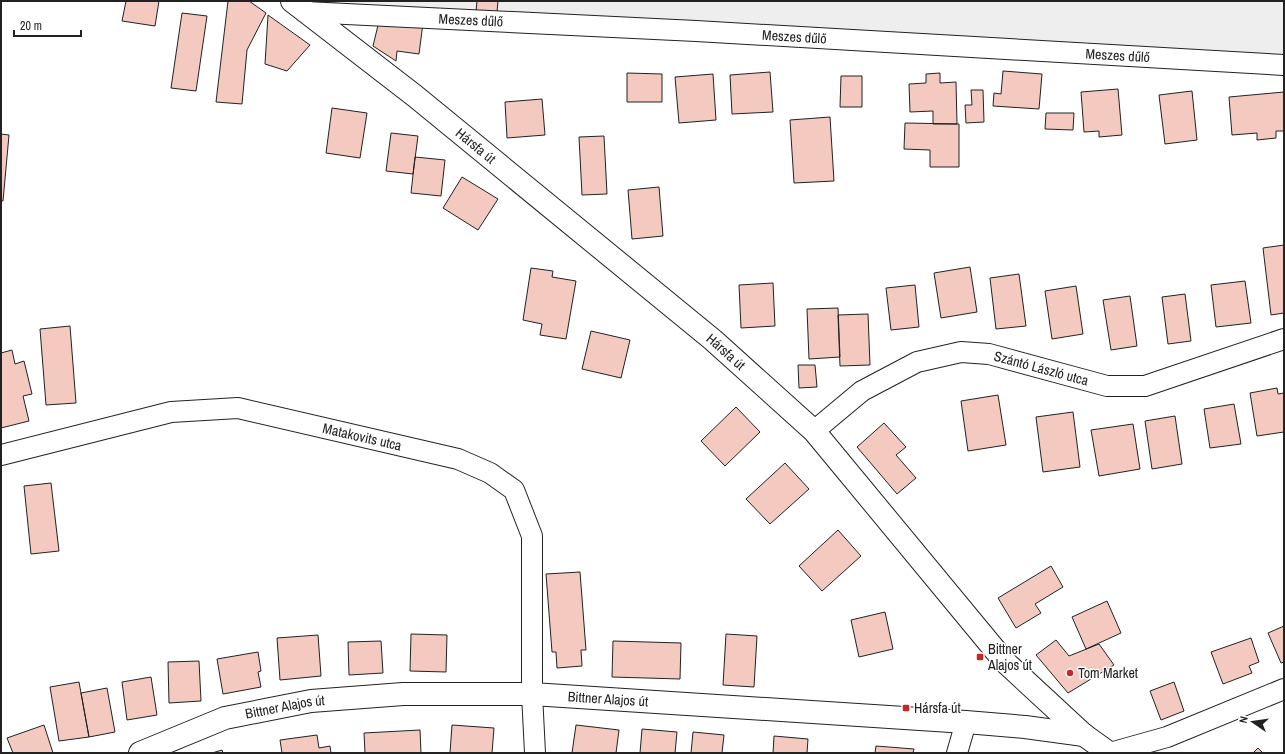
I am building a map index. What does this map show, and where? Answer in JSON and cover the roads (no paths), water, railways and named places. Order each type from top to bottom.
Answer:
[{"type":"street","name":"Meszes dűlő","points":[[299,6],[696,31],[1284,65]]},
{"type":"street","name":"Hársfa út","points":[[299,6],[415,96],[713,340],[814,431],[1005,662],[1084,735],[1110,753]]},
{"type":"street","name":"Szántó László utca","points":[[814,431],[862,391],[917,362],[961,352],[988,354],[1107,386],[1145,386],[1284,339]]},
{"type":"street","name":"Matakovits utca","points":[[1,454],[171,412],[238,408],[458,459],[490,473],[514,490],[532,536],[532,694],[535,753]]},
{"type":"street","points":[[1110,753],[1167,738],[1284,689]]},
{"type":"street","name":"Bittner Alajos út","points":[[140,753],[225,718],[311,701],[403,694],[532,694],[966,722],[1025,727],[1084,735]]},
{"type":"street","points":[[957,753],[966,722]]},
{"type":"place","name":"Bittner Alajos út","points":[[980,657]]},
{"type":"place","name":"Tom Market","points":[[1070,673]]},
{"type":"place","name":"Hársfa út","points":[[906,708]]}]
